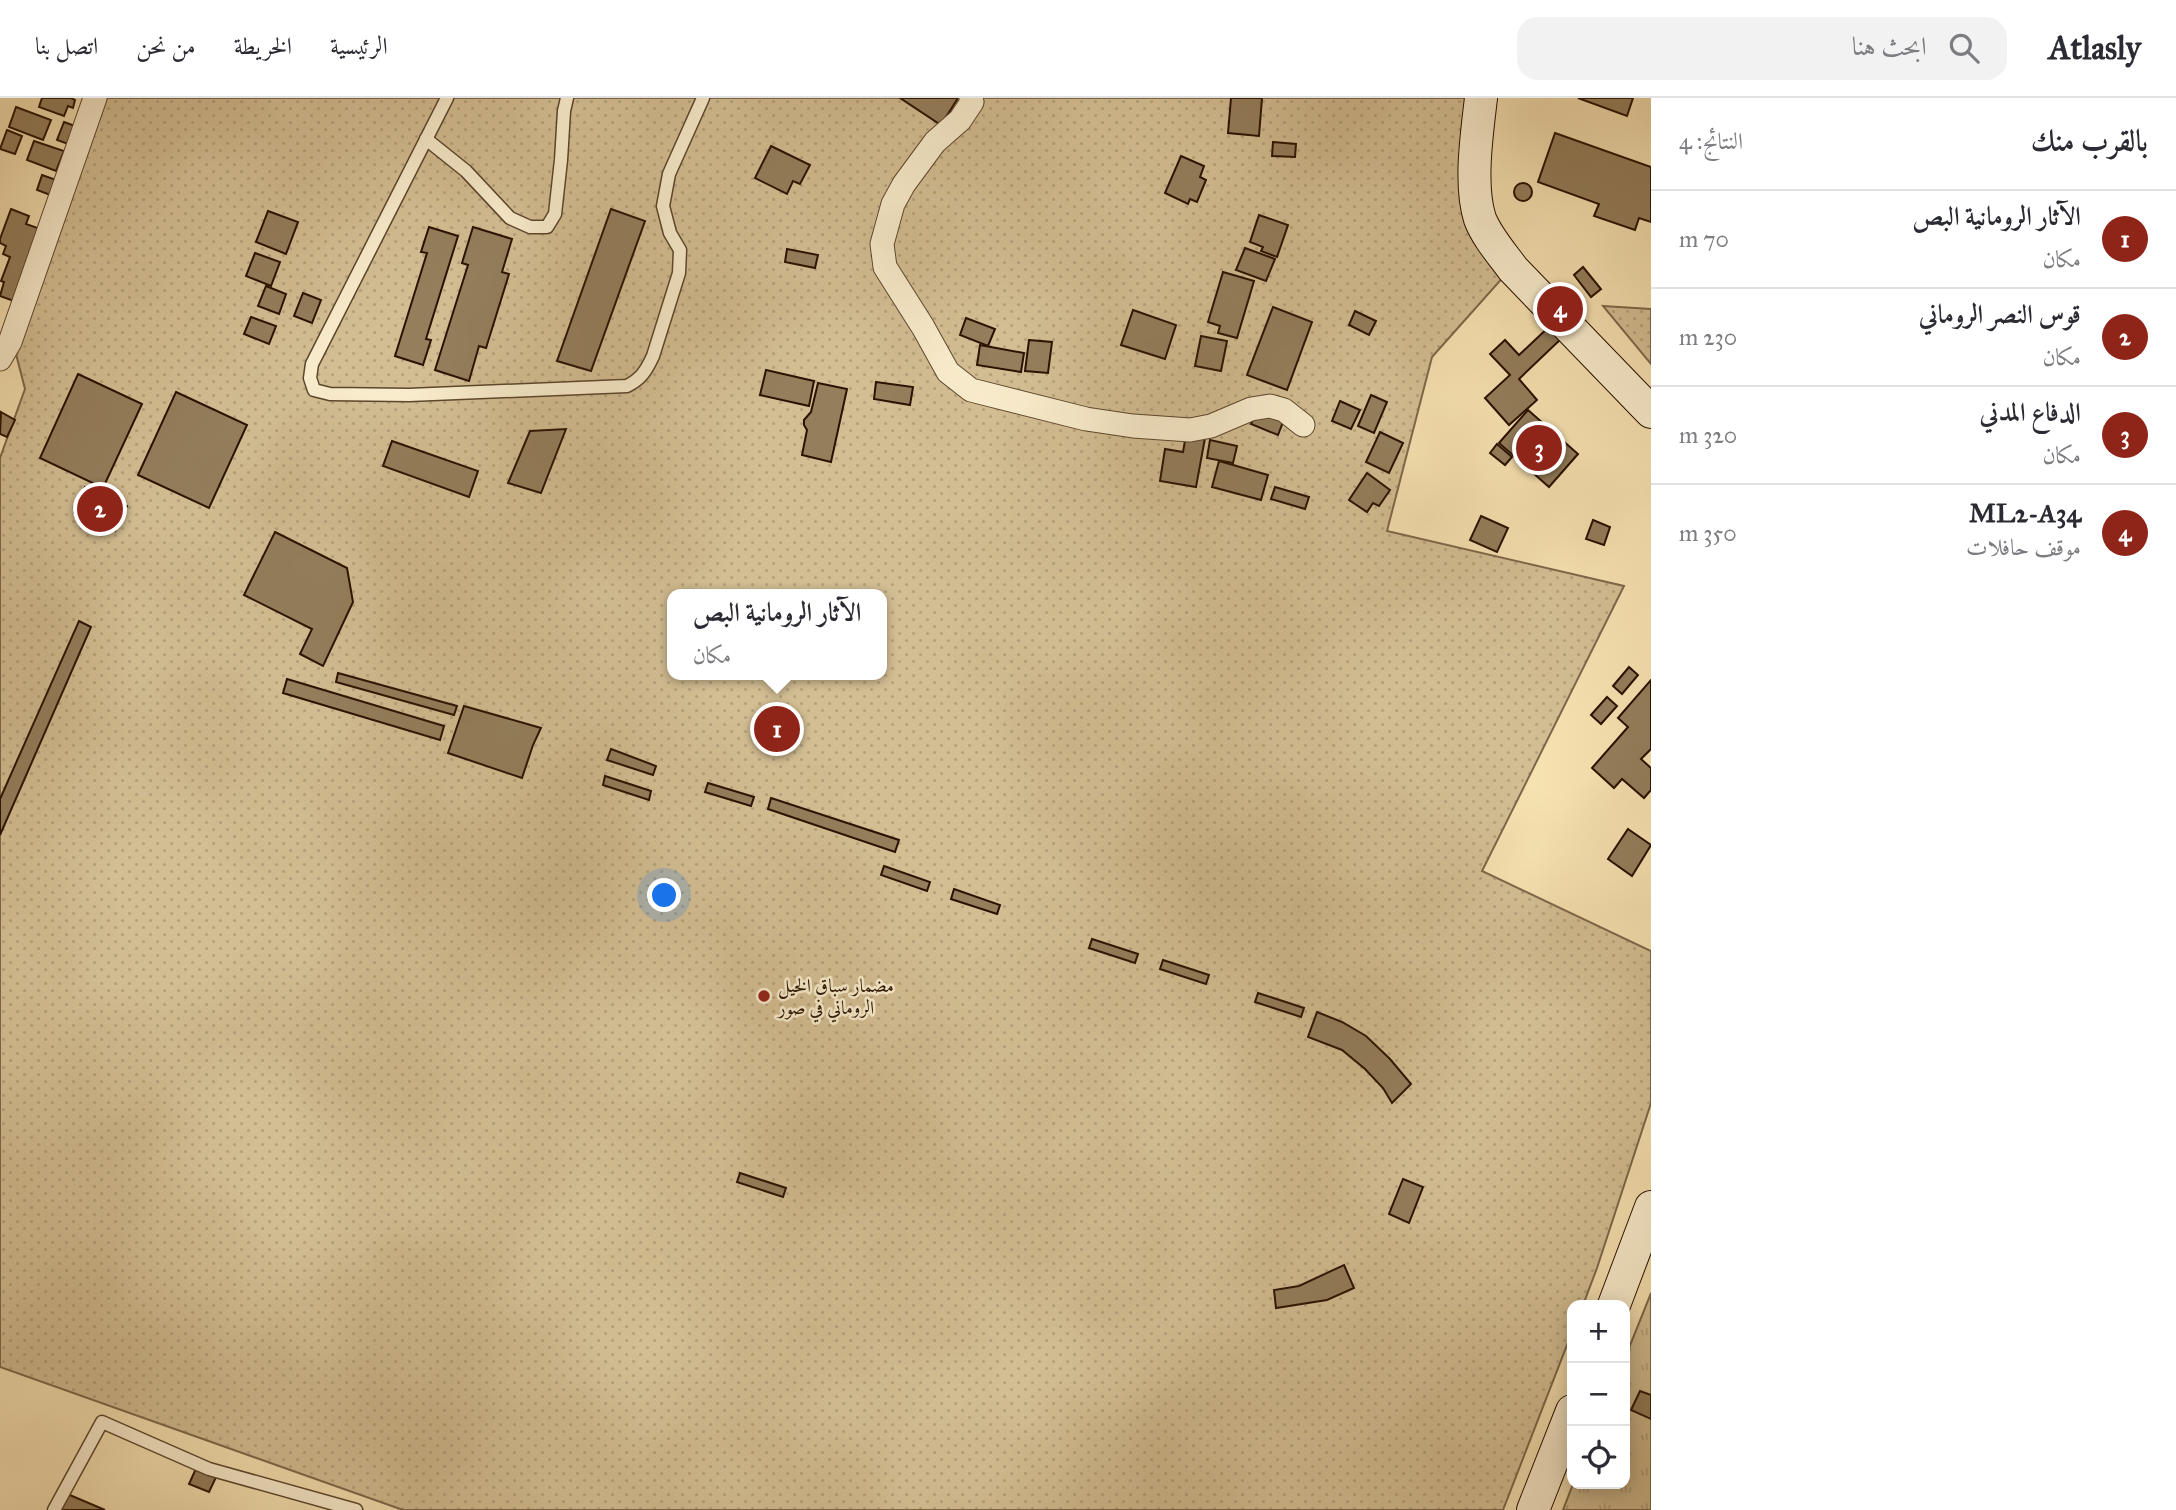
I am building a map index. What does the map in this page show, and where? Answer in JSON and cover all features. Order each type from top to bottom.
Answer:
[{"type":"main road","points":[[1481,98],[1475,188],[1480,218],[1494,244],[1513,270],[1651,412]]},
{"type":"main road","points":[[1616,1300],[1651,1207]]},
{"type":"main road","points":[[1533,1510],[1567,1424]]},
{"type":"street","points":[[0,359],[10,342],[95,98]]},
{"type":"street","points":[[971,98],[972,102],[960,120],[934,142],[904,184],[893,204],[882,244],[885,267],[948,372],[971,390],[1086,419],[1189,430],[1211,426],[1270,405],[1284,410],[1303,425]]},
{"type":"lane","points":[[447,98],[312,364],[310,378],[314,390],[330,394],[409,395],[627,386],[639,380],[653,356],[679,272],[680,250],[670,233],[663,206],[669,174],[703,98]]},
{"type":"lane","points":[[426,139],[466,171],[510,218],[530,228],[547,228],[555,214],[567,98]]},
{"type":"lane","points":[[54,1510],[102,1422],[209,1469],[355,1510]]},
{"type":"green space","points":[[107,98],[1468,98],[1506,274],[1432,357],[1387,531],[1624,586],[1482,871],[1651,951],[1651,1103],[1585,1300],[1567,1300],[1567,1345],[1503,1510],[403,1510],[0,1367],[0,458],[25,389],[16,354]]},
{"type":"green space","points":[[1603,306],[1651,309],[1651,364]]},
{"type":"green space","points":[[1651,1293],[1651,1510],[1563,1510],[1571,1489],[1630,1489],[1630,1346]]},
{"type":"building","points":[[42,98],[75,100],[73,108],[68,106],[64,116],[39,107]]},
{"type":"building","points":[[900,98],[958,98],[941,125]]},
{"type":"building","points":[[1231,98],[1262,98],[1259,136],[1228,133]]},
{"type":"building","points":[[1578,98],[1633,98],[1627,116]]},
{"type":"building","points":[[16,107],[51,120],[43,140],[9,127]]},
{"type":"building","points":[[64,122],[78,127],[71,145],[57,140]]},
{"type":"building","points":[[7,130],[22,136],[15,154],[0,149]]},
{"type":"building","points":[[1555,133],[1651,167],[1651,222],[1639,218],[1635,230],[1594,216],[1599,204],[1538,182]]},
{"type":"building","points":[[34,141],[64,151],[56,171],[27,160]]},
{"type":"building","points":[[1273,142],[1296,144],[1295,157],[1272,156]]},
{"type":"building","points":[[771,146],[810,165],[800,184],[793,181],[787,194],[755,178]]},
{"type":"building","points":[[1181,156],[1204,166],[1200,177],[1206,180],[1197,202],[1190,199],[1188,204],[1165,193]]},
{"type":"building","points":[[42,175],[59,181],[53,196],[37,190]]},
{"type":"building","points":[[1523,183],[1529,186],[1532,192],[1529,198],[1523,201],[1517,198],[1514,192],[1517,186]]},
{"type":"building","points":[[11,209],[29,216],[26,224],[46,231],[19,303],[0,296],[4,282],[1,281],[10,257],[3,254],[6,246],[0,243],[0,239]]},
{"type":"building","points":[[611,209],[645,221],[591,371],[557,361]]},
{"type":"building","points":[[268,211],[298,222],[286,254],[256,242]]},
{"type":"building","points":[[1259,215],[1288,225],[1277,257],[1261,251],[1263,247],[1250,242]]},
{"type":"building","points":[[429,227],[458,236],[426,339],[431,340],[423,365],[395,356],[427,253],[421,252]]},
{"type":"building","points":[[473,227],[512,239],[502,272],[509,274],[486,348],[479,346],[469,381],[435,370],[468,265],[462,263]]},
{"type":"building","points":[[1245,248],[1275,259],[1266,281],[1236,270]]},
{"type":"building","points":[[787,249],[818,255],[815,268],[785,262]]},
{"type":"building","points":[[255,253],[280,262],[271,286],[246,276]]},
{"type":"building","points":[[1583,267],[1601,289],[1591,297],[1574,275]]},
{"type":"building","points":[[1223,272],[1254,281],[1237,338],[1218,333],[1220,326],[1208,322]]},
{"type":"building","points":[[266,286],[286,294],[279,314],[258,306]]},
{"type":"building","points":[[303,293],[321,300],[312,323],[294,316]]},
{"type":"building","points":[[1273,307],[1312,322],[1287,390],[1247,375]]},
{"type":"building","points":[[1133,310],[1176,325],[1165,359],[1121,345]]},
{"type":"building","points":[[1355,311],[1376,321],[1369,335],[1349,325]]},
{"type":"building","points":[[251,317],[276,326],[269,344],[244,334]]},
{"type":"building","points":[[966,318],[995,329],[988,346],[960,335]]},
{"type":"building","points":[[1551,325],[1563,337],[1519,379],[1537,400],[1509,425],[1485,398],[1510,375],[1490,354],[1505,340],[1519,355]]},
{"type":"building","points":[[1201,336],[1227,341],[1221,371],[1195,366]]},
{"type":"building","points":[[1029,340],[1052,342],[1048,373],[1025,371]]},
{"type":"building","points":[[980,345],[1024,353],[1021,372],[977,365]]},
{"type":"building","points":[[766,370],[814,381],[809,406],[760,395]]},
{"type":"building","points":[[78,374],[142,404],[103,488],[40,458]]},
{"type":"building","points":[[876,382],[913,387],[910,405],[874,399]]},
{"type":"building","points":[[818,383],[847,389],[831,462],[802,455],[807,430],[804,420],[811,412]]},
{"type":"building","points":[[176,392],[247,425],[209,508],[138,475]]},
{"type":"building","points":[[1371,395],[1387,402],[1374,433],[1358,426]]},
{"type":"building","points":[[1340,401],[1360,410],[1351,429],[1332,421]]},
{"type":"building","points":[[1528,410],[1578,454],[1549,487],[1499,443]]},
{"type":"building","points":[[1257,411],[1283,422],[1278,435],[1251,424]]},
{"type":"building","points":[[1,412],[15,420],[7,437],[0,434]]},
{"type":"building","points":[[566,429],[541,493],[508,483],[530,431]]},
{"type":"building","points":[[1380,432],[1403,443],[1389,473],[1366,462]]},
{"type":"building","points":[[1186,435],[1205,438],[1196,487],[1160,481],[1165,449],[1183,452]]},
{"type":"building","points":[[1210,440],[1237,446],[1233,463],[1207,458]]},
{"type":"building","points":[[392,441],[478,471],[469,497],[383,466]]},
{"type":"building","points":[[1497,444],[1512,457],[1505,465],[1490,453]]},
{"type":"building","points":[[1219,461],[1268,475],[1261,500],[1212,487]]},
{"type":"building","points":[[1367,473],[1390,490],[1379,506],[1373,503],[1367,512],[1349,500]]},
{"type":"building","points":[[85,487],[127,506],[115,531],[74,513]]},
{"type":"building","points":[[1275,487],[1309,497],[1305,509],[1271,499]]},
{"type":"building","points":[[1481,516],[1508,528],[1497,552],[1470,540]]},
{"type":"building","points":[[1593,520],[1610,527],[1604,545],[1586,539]]},
{"type":"building","points":[[275,532],[347,568],[353,602],[323,666],[300,654],[312,629],[244,595]]},
{"type":"building","points":[[79,621],[91,627],[0,835],[0,799]]},
{"type":"building","points":[[1629,667],[1638,675],[1622,694],[1613,686]]},
{"type":"building","points":[[338,673],[457,706],[454,715],[336,682]]},
{"type":"building","points":[[287,679],[444,726],[440,740],[283,693]]},
{"type":"building","points":[[1651,680],[1651,749],[1641,759],[1651,768],[1651,790],[1644,798],[1622,779],[1614,788],[1592,768],[1628,727],[1618,718]]},
{"type":"building","points":[[1607,697],[1617,706],[1601,724],[1591,715]]},
{"type":"building","points":[[464,706],[541,728],[522,778],[448,753]]},
{"type":"building","points":[[611,749],[656,766],[653,775],[607,760]]},
{"type":"building","points":[[605,776],[651,791],[649,800],[603,785]]},
{"type":"building","points":[[708,783],[754,797],[751,806],[705,792]]},
{"type":"building","points":[[771,798],[899,840],[895,852],[768,809]]},
{"type":"building","points":[[1628,829],[1651,845],[1632,876],[1608,859]]},
{"type":"building","points":[[884,866],[930,882],[927,891],[881,875]]},
{"type":"building","points":[[954,889],[1000,905],[997,914],[951,899]]},
{"type":"building","points":[[1092,939],[1138,954],[1135,963],[1089,948]]},
{"type":"building","points":[[1163,960],[1209,975],[1206,984],[1160,969]]},
{"type":"building","points":[[1258,993],[1304,1008],[1301,1017],[1255,1002]]},
{"type":"building","points":[[1317,1012],[1366,1036],[1411,1084],[1392,1103],[1383,1088],[1342,1050],[1308,1037]]},
{"type":"building","points":[[740,1173],[786,1188],[783,1197],[737,1182]]},
{"type":"building","points":[[1403,1179],[1423,1187],[1409,1223],[1389,1214]]},
{"type":"building","points":[[1344,1265],[1354,1288],[1327,1300],[1276,1308],[1274,1290],[1299,1286]]},
{"type":"building","points":[[1640,1391],[1651,1395],[1651,1419],[1631,1410]]},
{"type":"building","points":[[198,1464],[218,1473],[209,1492],[189,1484]]},
{"type":"building","points":[[65,1493],[105,1510],[58,1510]]},
{"type":"place","name":"ML2-A34","points":[[1560,309]]},
{"type":"place","name":"الدفاع المدني","points":[[1539,448]]},
{"type":"place","name":"قوس النصر الروماني","points":[[100,509]]},
{"type":"place","name":"الآثار الرومانية البص","points":[[777,729]]},
{"type":"place","name":"مضمار سباق الخيل الروماني في صور","points":[[764,996]]}]
